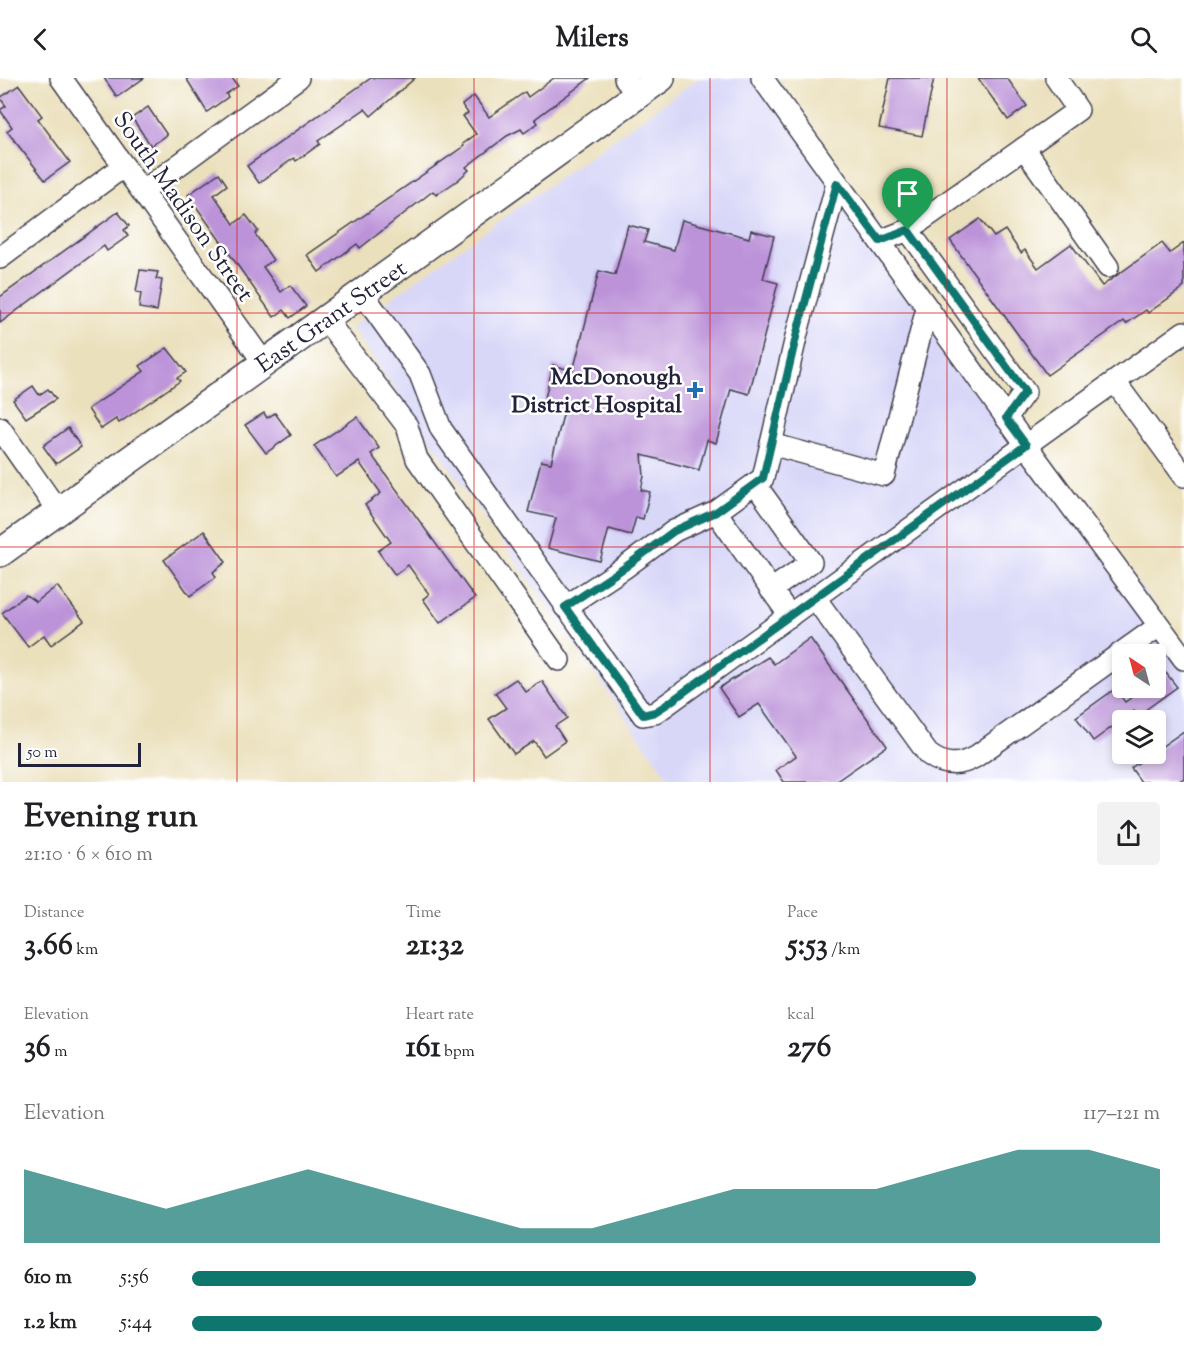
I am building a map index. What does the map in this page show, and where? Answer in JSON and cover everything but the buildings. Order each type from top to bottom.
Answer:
[{"type":"main road","name":"East Grant Street","points":[[0,553],[363,294],[631,87],[661,78]]},
{"type":"street","name":"South Madison Street","points":[[61,78],[264,363]]},
{"type":"street","points":[[142,191],[298,78]]},
{"type":"street","points":[[762,78],[1006,418],[1184,659]]},
{"type":"street","points":[[880,241],[908,230],[1078,110],[1056,78]]},
{"type":"street","points":[[1024,148],[1108,267]]},
{"type":"street","points":[[0,258],[124,166]]},
{"type":"street","points":[[565,607],[674,531],[716,512],[763,478],[837,183]]},
{"type":"street","points":[[908,230],[1025,392],[1006,418]]},
{"type":"street","points":[[363,294],[420,374],[441,429],[643,715],[655,712],[666,705],[1184,332]]},
{"type":"street","points":[[771,444],[884,475],[927,308]]},
{"type":"street","points":[[326,320],[407,426],[417,459],[559,660]]},
{"type":"street","points":[[1115,382],[1184,476]]},
{"type":"street","points":[[0,428],[58,511]]},
{"type":"street","points":[[755,484],[811,562],[771,590]]},
{"type":"street","points":[[716,512],[790,616]]},
{"type":"street","points":[[815,598],[928,754],[939,762],[952,765],[964,763],[975,757],[1159,626]]},
{"type":"shaded area","name":"McDonough District Hospital","points":[[699,78],[776,78],[1039,452],[1184,645],[1184,782],[671,782],[351,327]]},
{"type":"place","name":"McDonough District Hospital","points":[[695,390]]},
{"type":"route","points":[[837,183],[880,241],[908,230],[1025,392],[1006,418],[1026,445],[666,705],[655,712],[643,715],[565,607],[674,531],[716,512],[763,478],[797,333],[837,183]]}]
